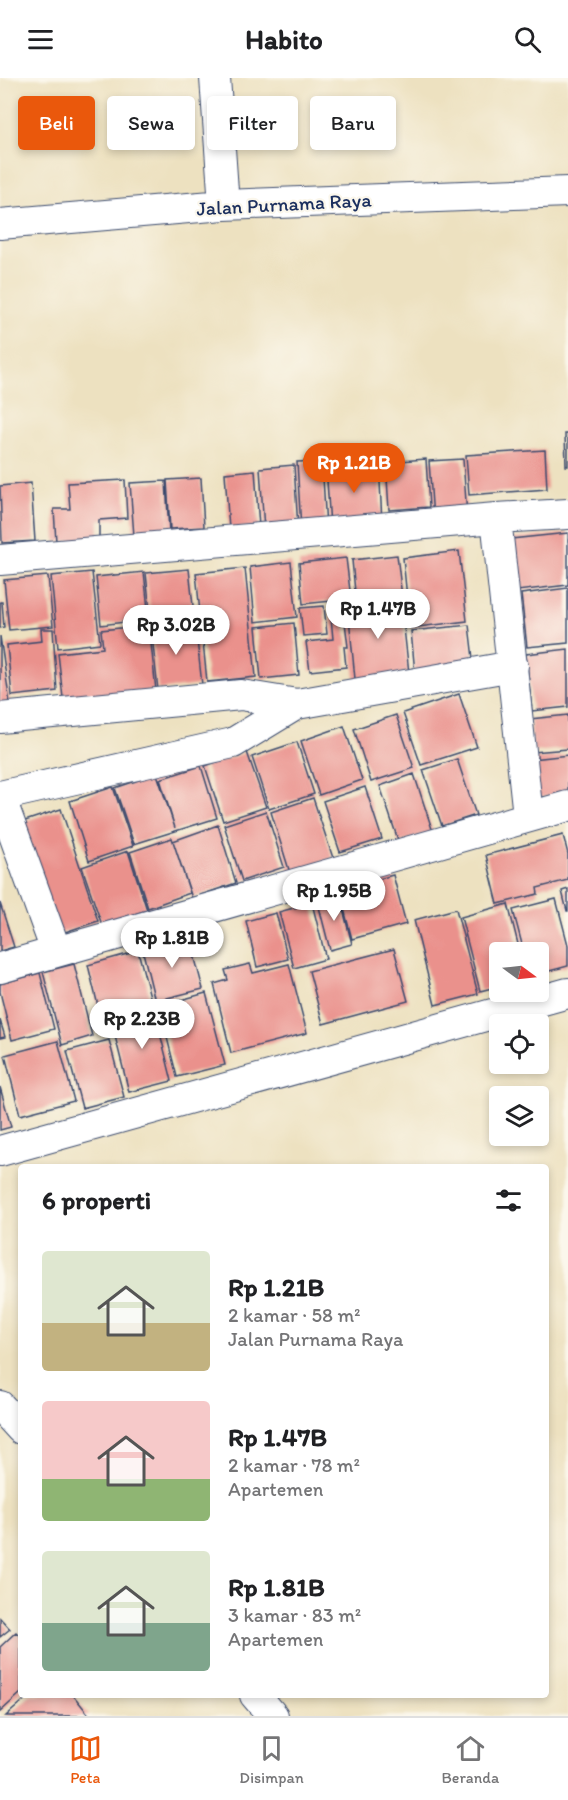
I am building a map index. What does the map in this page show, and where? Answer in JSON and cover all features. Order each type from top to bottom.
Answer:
[{"type":"street","points":[[215,78],[224,205]]},
{"type":"street","name":"Jalan Purnama Raya","points":[[0,224],[224,205],[568,192]]},
{"type":"street","points":[[0,560],[496,518],[568,514]]},
{"type":"street","points":[[496,518],[528,816]]},
{"type":"street","points":[[0,718],[241,695],[297,704],[513,666]]},
{"type":"street","points":[[56,951],[0,796],[233,743],[297,704]]},
{"type":"street","points":[[0,968],[568,806]]},
{"type":"street","points":[[0,1151],[568,993]]},
{"type":"street","points":[[0,1406],[18,1427]]},
{"type":"street","points":[[258,1698],[273,1716]]},
{"type":"building","points":[[565,434],[568,434],[568,466],[566,466]]},
{"type":"building","points":[[545,450],[547,489],[469,495],[466,455]]},
{"type":"building","points":[[426,459],[429,507],[389,510],[386,462]]},
{"type":"building","points":[[463,459],[467,516],[433,519],[429,461]]},
{"type":"building","points":[[322,461],[326,527],[301,529],[297,462]]},
{"type":"building","points":[[379,461],[382,523],[330,526],[326,465]]},
{"type":"building","points":[[294,465],[298,528],[264,530],[260,468]]},
{"type":"building","points":[[255,470],[259,527],[229,529],[225,473]]},
{"type":"building","points":[[201,478],[204,527],[170,529],[167,480]]},
{"type":"building","points":[[125,480],[127,518],[99,520],[99,539],[56,542],[54,509],[70,509],[68,483]]},
{"type":"building","points":[[166,481],[169,533],[134,536],[130,483]]},
{"type":"building","points":[[31,483],[35,541],[2,543],[0,486]]},
{"type":"building","points":[[568,533],[568,585],[517,591],[511,539]]},
{"type":"building","points":[[459,551],[467,621],[410,628],[403,558]]},
{"type":"building","points":[[397,555],[402,597],[356,602],[352,560]]},
{"type":"building","points":[[346,558],[351,599],[303,604],[299,563]]},
{"type":"building","points":[[291,562],[297,617],[255,622],[250,567]]},
{"type":"building","points":[[245,568],[256,677],[207,682],[196,573]]},
{"type":"building","points":[[189,569],[194,615],[151,620],[146,573]]},
{"type":"building","points":[[92,572],[100,643],[58,648],[51,576]]},
{"type":"building","points":[[144,572],[149,619],[101,625],[96,577]]},
{"type":"building","points":[[48,576],[53,626],[9,630],[4,580]]},
{"type":"building","points":[[568,588],[568,643],[527,647],[521,594]]},
{"type":"building","points":[[401,601],[409,673],[355,679],[348,607]]},
{"type":"building","points":[[0,602],[2,602],[4,627],[0,628]]},
{"type":"building","points":[[324,606],[327,634],[303,636],[300,608]]},
{"type":"building","points":[[343,606],[348,647],[344,647],[346,667],[310,671],[306,642],[333,639],[330,607]]},
{"type":"building","points":[[195,622],[202,685],[158,690],[151,626]]},
{"type":"building","points":[[294,623],[299,675],[261,679],[256,627]]},
{"type":"building","points":[[149,625],[156,691],[63,698],[58,653],[103,648],[101,630]]},
{"type":"building","points":[[469,625],[474,667],[415,673],[411,631]]},
{"type":"building","points":[[41,629],[53,629],[57,691],[12,696],[7,645],[42,641]]},
{"type":"building","points":[[0,636],[10,703],[0,704]]},
{"type":"building","points":[[568,649],[568,707],[532,711],[526,654]]},
{"type":"building","points":[[459,694],[477,747],[421,765],[403,713]]},
{"type":"building","points":[[396,715],[414,768],[371,782],[354,729]]},
{"type":"building","points":[[568,715],[568,749],[533,752],[530,719]]},
{"type":"building","points":[[344,726],[362,780],[319,795],[301,741]]},
{"type":"building","points":[[297,742],[314,794],[269,809],[252,757]]},
{"type":"building","points":[[247,752],[266,807],[223,821],[205,766]]},
{"type":"building","points":[[568,755],[568,794],[537,798],[533,759]]},
{"type":"building","points":[[457,759],[476,815],[442,826],[423,770]]},
{"type":"building","points":[[201,766],[217,818],[134,844],[115,788],[157,774],[175,828],[160,779]]},
{"type":"building","points":[[414,774],[433,832],[399,843],[380,786]]},
{"type":"building","points":[[113,787],[133,846],[89,861],[70,801]]},
{"type":"building","points":[[365,787],[382,839],[340,852],[323,801]]},
{"type":"building","points":[[313,798],[333,858],[290,873],[271,812]]},
{"type":"building","points":[[61,809],[98,921],[53,936],[16,824]]},
{"type":"building","points":[[266,811],[284,867],[242,881],[224,825]]},
{"type":"building","points":[[218,825],[236,883],[192,898],[173,841]]},
{"type":"building","points":[[563,835],[568,854],[568,880],[537,888],[538,894],[498,904],[486,855]]},
{"type":"building","points":[[172,838],[190,893],[148,908],[130,852]]},
{"type":"building","points":[[128,851],[147,910],[102,925],[82,867]]},
{"type":"building","points":[[393,875],[406,924],[352,939],[339,890]]},
{"type":"building","points":[[568,889],[568,911],[567,911],[562,891]]},
{"type":"building","points":[[339,894],[352,944],[330,950],[317,899]]},
{"type":"building","points":[[556,899],[568,945],[568,966],[549,971],[549,942],[521,942],[513,910]]},
{"type":"building","points":[[0,903],[14,947],[0,951]]},
{"type":"building","points":[[312,903],[326,959],[294,968],[279,912]]},
{"type":"building","points":[[508,904],[518,942],[489,942],[489,989],[480,991],[461,917]]},
{"type":"building","points":[[456,909],[478,994],[435,1005],[414,920]]},
{"type":"building","points":[[276,913],[288,959],[257,967],[246,921]]},
{"type":"building","points":[[189,936],[203,989],[155,1001],[142,948]]},
{"type":"building","points":[[394,949],[408,1001],[323,1024],[309,971]]},
{"type":"building","points":[[138,951],[152,1004],[101,1018],[88,965]]},
{"type":"building","points":[[74,964],[92,1036],[62,1045],[43,972]]},
{"type":"building","points":[[250,964],[253,973],[289,964],[307,1033],[231,1053],[214,984],[228,980],[225,970]]},
{"type":"building","points":[[40,973],[54,1029],[12,1040],[0,984]]},
{"type":"building","points":[[206,993],[225,1065],[177,1077],[159,1006]]},
{"type":"building","points":[[154,1009],[172,1081],[129,1092],[111,1020]]},
{"type":"building","points":[[0,1020],[5,1037],[0,1038]]},
{"type":"building","points":[[109,1040],[124,1097],[82,1108],[67,1051]]},
{"type":"building","points":[[58,1041],[74,1101],[20,1115],[5,1055]]},
{"type":"building","points":[[0,1087],[11,1127],[0,1130]]},
{"type":"building","points":[[0,1618],[10,1629],[0,1637]]},
{"type":"building","points":[[16,1632],[18,1634],[18,1696],[0,1712],[0,1647]]},
{"type":"building","points":[[27,1698],[75,1698],[90,1716],[6,1716]]}]
